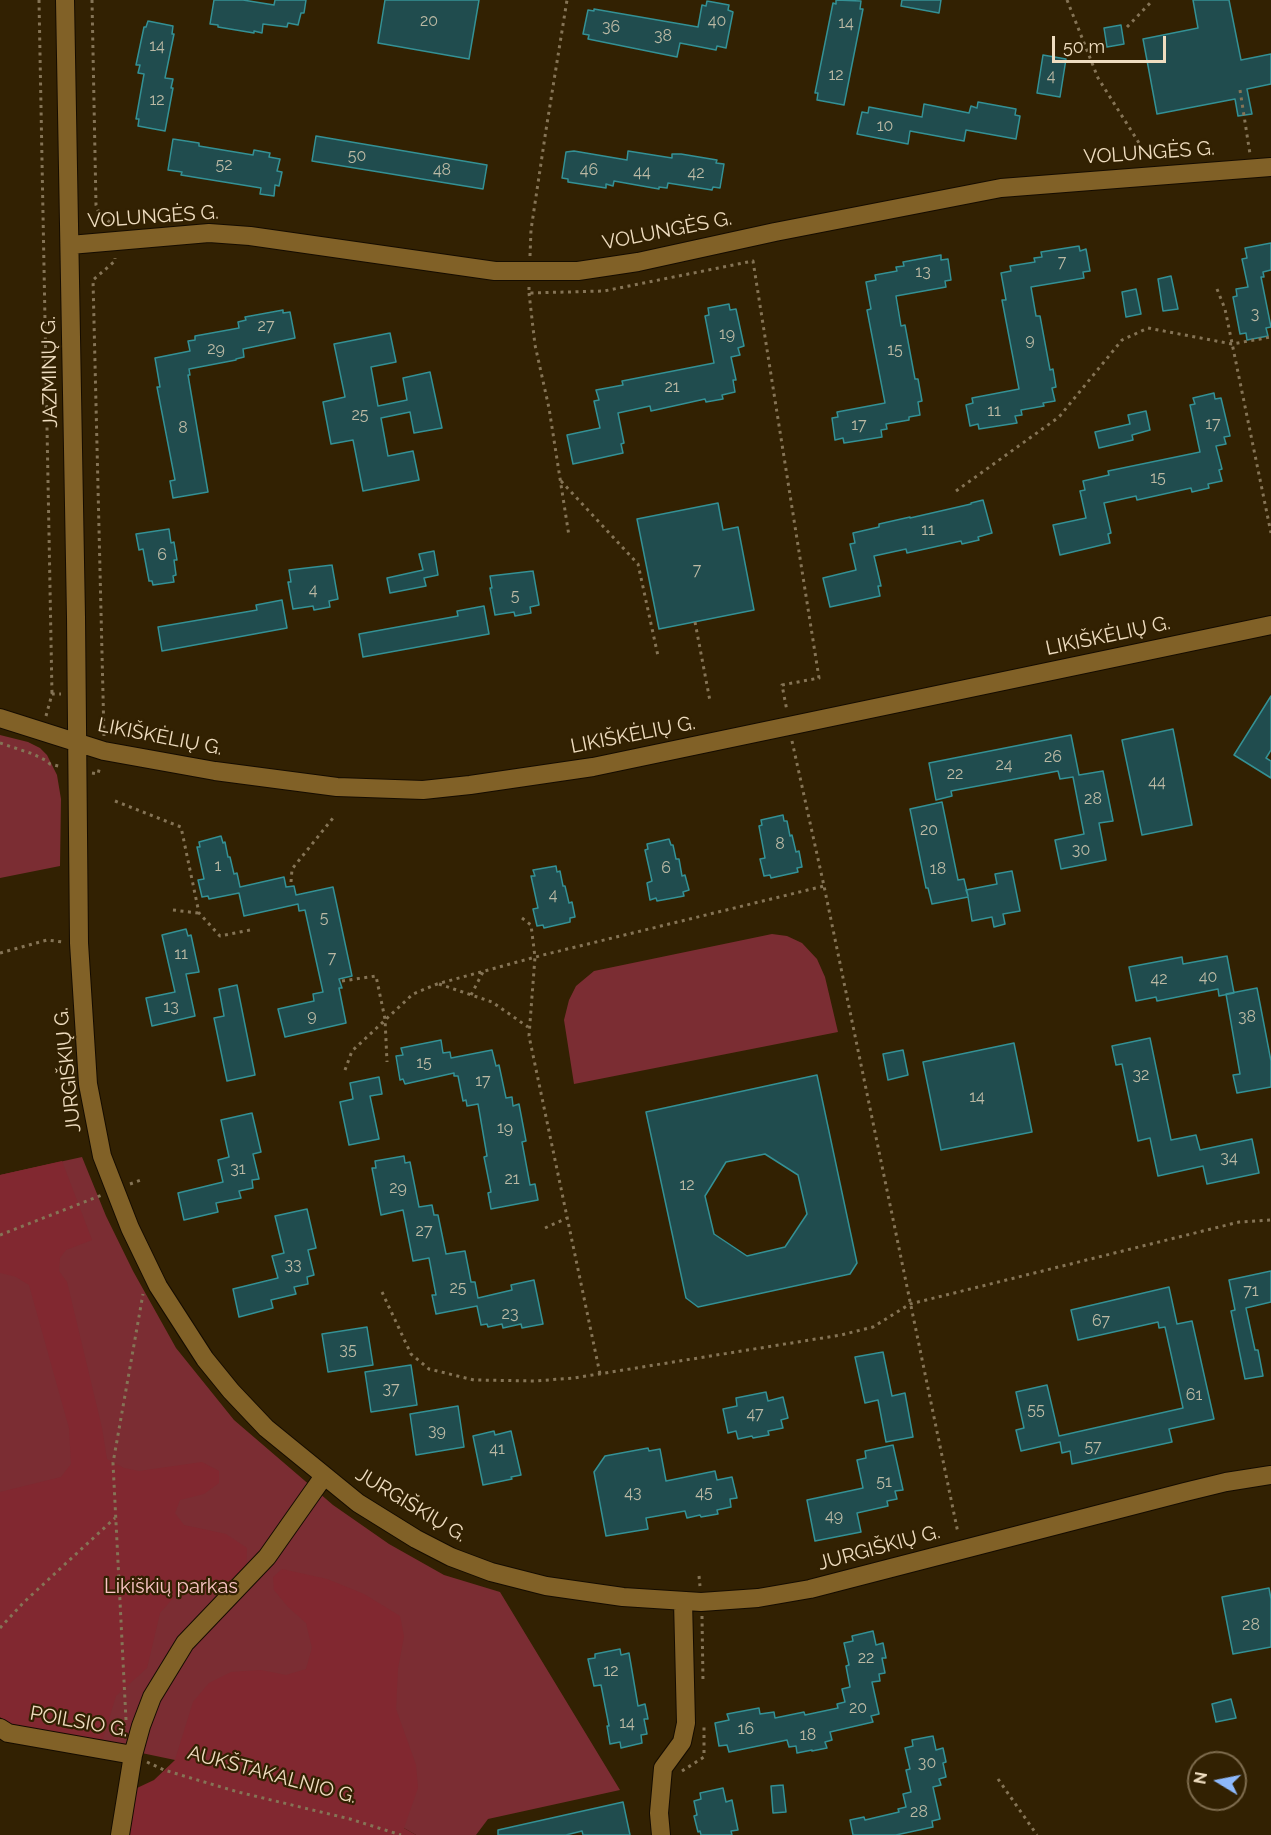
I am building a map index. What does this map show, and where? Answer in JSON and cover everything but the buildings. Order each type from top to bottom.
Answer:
[{"type":"street","name":"JAZMINŲ G.","points":[[65,0],[77,742]]},
{"type":"street","name":"VOLUNGĖS G.","points":[[70,245],[209,233],[250,236],[474,268],[529,272],[578,271],[638,262],[815,224],[1001,188],[1271,167]]},
{"type":"street","name":"LIKIŠKĖLIŲ G.","points":[[0,718],[104,751],[264,779],[337,787],[423,790],[593,767],[1271,625]]},
{"type":"street","name":"JURGIŠKIŲ G.","points":[[77,742],[79,943],[88,1084],[102,1156],[114,1191],[148,1267],[205,1359],[231,1391],[266,1428],[324,1476],[358,1503],[416,1539],[451,1557],[490,1572],[546,1586],[593,1593],[683,1601],[758,1598],[810,1589],[1226,1482],[1271,1475]]},
{"type":"street","name":"POILSIO G.","points":[[0,1728],[8,1733],[133,1755],[152,1697],[185,1643],[267,1557],[324,1476]]},
{"type":"street","points":[[661,1835],[659,1813],[663,1768],[682,1742],[686,1723],[683,1601]]},
{"type":"street","points":[[120,1835],[133,1755]]},
{"type":"path","points":[[33,754],[52,694],[39,0]]},
{"type":"path","points":[[52,694],[102,693],[93,280],[116,261],[114,226],[99,213],[96,205],[92,0]]},
{"type":"path","points":[[567,0],[531,230],[529,293],[569,536]]},
{"type":"path","points":[[1067,0],[1098,78],[1146,153]]},
{"type":"path","points":[[1127,27],[1152,0]]},
{"type":"path","points":[[1240,90],[1251,168]]},
{"type":"path","points":[[529,293],[604,291],[753,261],[819,678],[782,685],[954,1516],[963,1549]]},
{"type":"path","points":[[1217,289],[1225,309],[1271,533]]},
{"type":"path","points":[[956,491],[1059,417],[1122,340],[1148,328],[1232,344],[1271,337]]},
{"type":"path","points":[[560,480],[638,564],[658,656]]},
{"type":"path","points":[[695,621],[710,700]]},
{"type":"path","points":[[0,743],[45,760]]},
{"type":"path","points":[[115,801],[181,827],[199,914],[220,936],[250,930]]},
{"type":"path","points":[[291,882],[292,869],[333,818]]},
{"type":"path","points":[[345,1070],[352,1051],[385,1019],[413,994],[437,984],[535,957],[824,886]]},
{"type":"path","points":[[173,910],[199,914]]},
{"type":"path","points":[[522,918],[531,926],[535,957],[528,1028],[600,1374]]},
{"type":"path","points":[[0,953],[47,940],[79,943]]},
{"type":"path","points":[[471,995],[484,970]]},
{"type":"path","points":[[342,981],[376,976],[385,1019],[387,1062]]},
{"type":"path","points":[[437,984],[492,1002],[528,1028]]},
{"type":"path","points":[[0,1235],[141,1180]]},
{"type":"path","points":[[545,1228],[567,1218]]},
{"type":"path","points":[[382,1292],[411,1354],[429,1369],[474,1380],[534,1381],[600,1374],[841,1335],[873,1327],[910,1304],[1239,1222],[1271,1220]]},
{"type":"path","points":[[126,1722],[112,1463],[148,1267]]},
{"type":"path","points":[[0,1628],[23,1603],[115,1518]]},
{"type":"path","name":"AUKŠTAKALNIO G.","points":[[133,1755],[164,1770],[238,1792],[350,1819],[401,1835]]},
{"type":"path","points":[[998,1779],[1037,1835]]},
{"type":"green space","points":[[0,735],[28,742],[40,748],[47,755],[57,775],[61,799],[60,866],[0,878]]},
{"type":"green space","points":[[772,934],[787,936],[802,943],[817,959],[825,977],[838,1032],[574,1084],[564,1020],[569,1000],[576,986],[594,971]]},
{"type":"green space","name":"Likiškių parkas","points":[[82,1157],[106,1216],[133,1271],[176,1348],[234,1420],[333,1505],[389,1544],[444,1575],[500,1592],[620,1790],[488,1819],[476,1835],[416,1835],[404,1828],[175,1760],[17,1727],[0,1717],[0,1175]]},
{"type":"green space","points":[[62,1161],[92,1240],[66,1250],[60,1258],[59,1271],[67,1282],[102,1428],[107,1459],[124,1468],[139,1471],[202,1462],[219,1471],[219,1483],[204,1494],[180,1500],[175,1513],[184,1525],[226,1534],[247,1548],[246,1570],[223,1584],[199,1588],[175,1596],[160,1613],[147,1668],[116,1696],[101,1745],[17,1727],[0,1717],[0,1492],[61,1477],[71,1464],[69,1428],[29,1285],[16,1277],[0,1273],[0,1175]]},
{"type":"green space","points":[[282,1569],[327,1579],[364,1594],[400,1616],[404,1636],[398,1668],[396,1709],[416,1765],[418,1788],[404,1828],[416,1835],[128,1835],[137,1788],[154,1780],[175,1760],[193,1702],[209,1683],[231,1672],[261,1670],[286,1675],[306,1669],[312,1648],[306,1623],[274,1590],[273,1577]]}]
